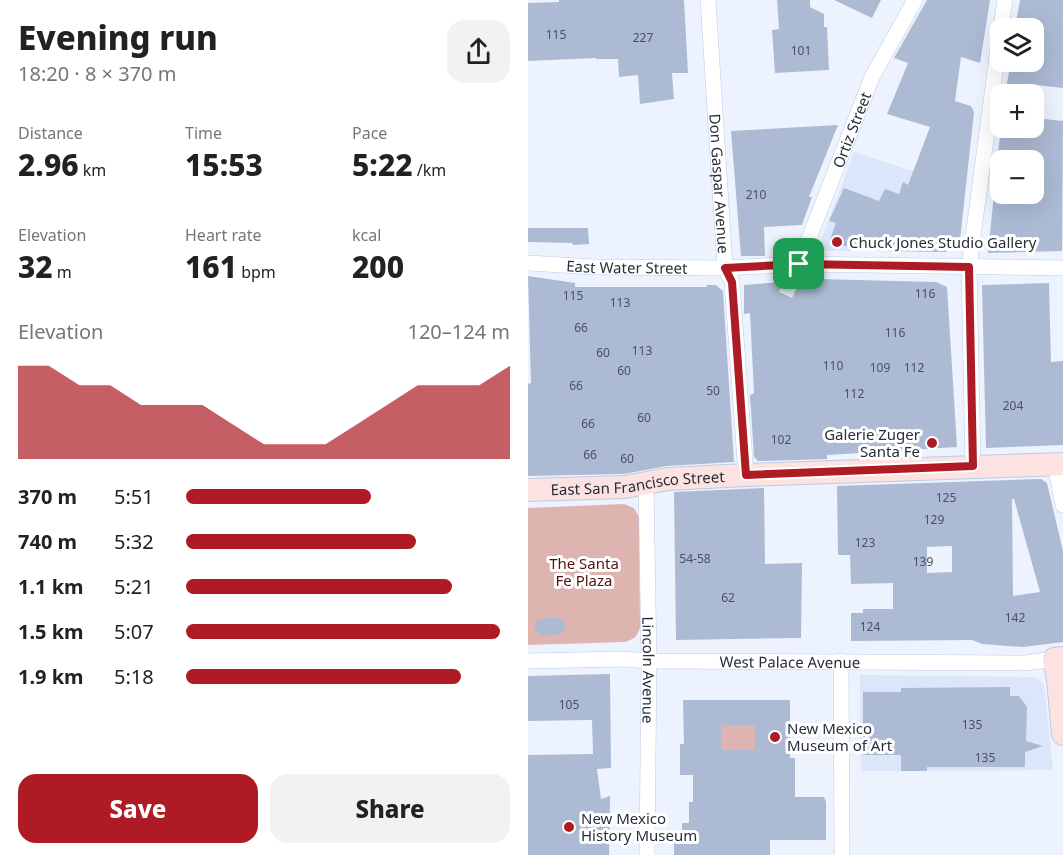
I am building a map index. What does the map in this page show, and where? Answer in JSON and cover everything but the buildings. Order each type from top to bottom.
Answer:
[{"type":"street","name":"Don Gaspar Avenue","points":[[708,0],[725,268],[732,282],[746,475]]},
{"type":"street","name":"Ortiz Street","points":[[799,264],[872,77],[915,0]]},
{"type":"street","points":[[1002,18],[1005,0]]},
{"type":"street","points":[[973,466],[969,267],[995,72]]},
{"type":"street","name":"East Water Street","points":[[528,263],[595,267],[725,268],[799,264],[1063,267]]},
{"type":"street","points":[[1059,464],[1063,506]]},
{"type":"street","name":"East San Francisco Street","points":[[528,490],[625,487],[680,478],[1059,464]]},
{"type":"street","name":"Lincoln Avenue","points":[[646,484],[650,661],[647,855]]},
{"type":"street","name":"West Palace Avenue","points":[[528,661],[622,658],[650,661],[1026,663],[1058,658]]},
{"type":"street","points":[[1058,658],[1063,734]]},
{"type":"street","points":[[841,661],[842,855]]},
{"type":"shaded area","points":[[854,152],[925,175],[915,251],[817,251]]},
{"type":"shaded area","points":[[860,675],[1034,677],[1044,684],[1053,770],[861,771]]},
{"type":"green space","name":"The Santa Fe Plaza","points":[[624,504],[634,508],[639,517],[640,627],[636,635],[624,642],[528,645],[528,508]]},
{"type":"green space","points":[[721,725],[755,725],[755,750],[721,750]]},
{"type":"place","name":"Chuck Jones Studio Gallery","points":[[837,242]]},
{"type":"place","name":"Galerie Zuger Santa Fe","points":[[932,443]]},
{"type":"place","name":"New Mexico Museum of Art","points":[[775,737]]},
{"type":"place","name":"New Mexico History Museum","points":[[569,827]]},
{"type":"route","points":[[799,264],[969,267],[973,466],[746,475],[732,282],[725,268],[799,264]]}]
